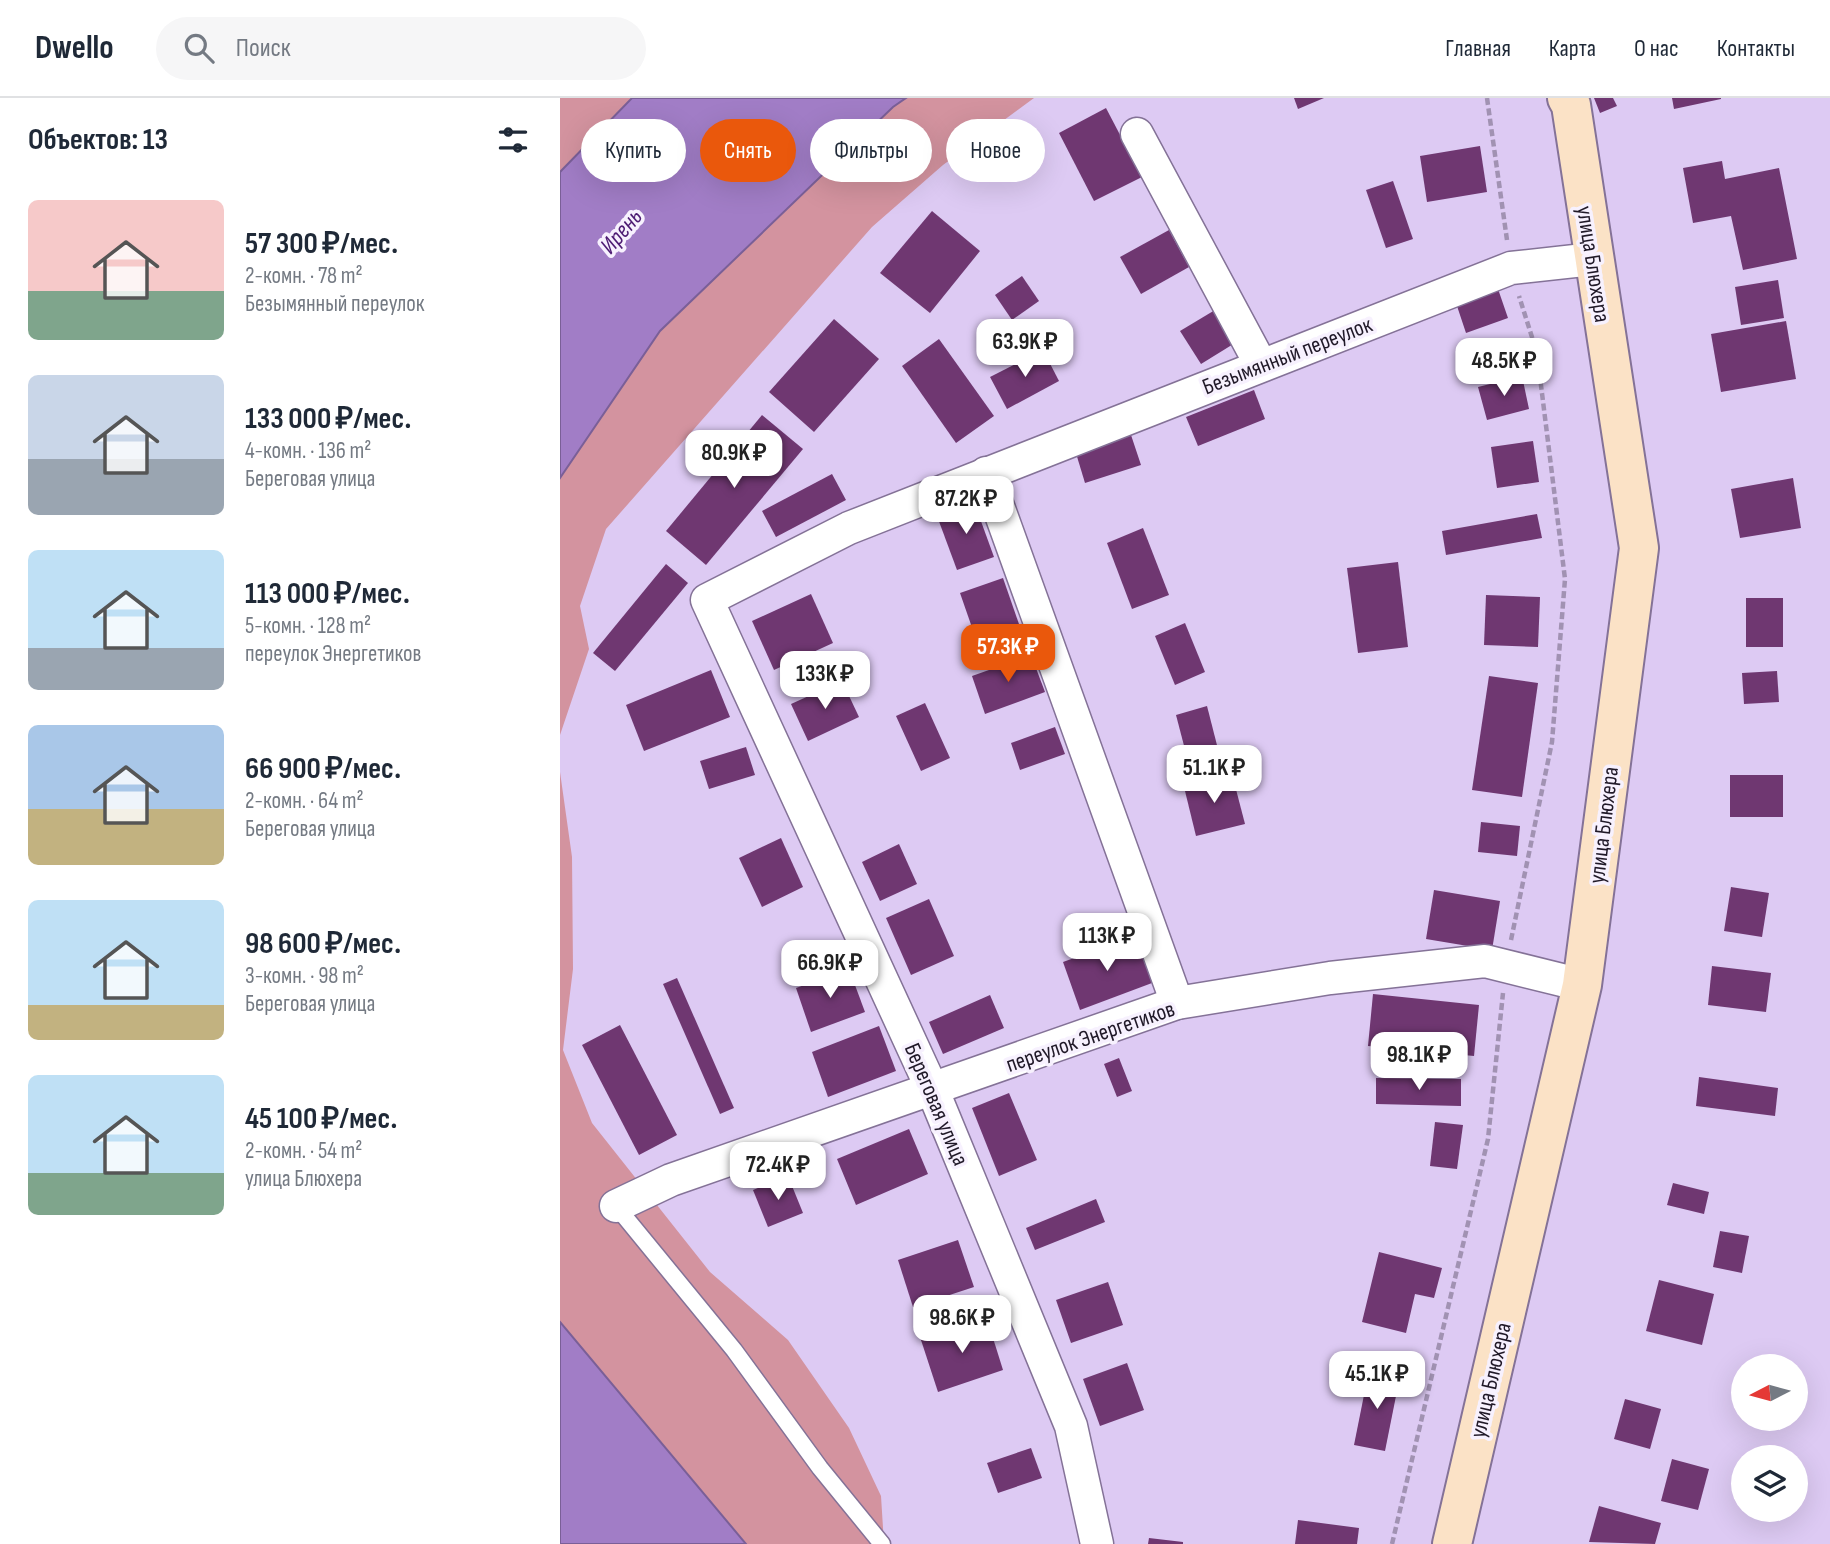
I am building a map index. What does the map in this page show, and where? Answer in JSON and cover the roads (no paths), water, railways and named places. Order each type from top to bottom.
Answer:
[{"type":"street","name":"улица Блюхера","points":[[1452,1544],[1582,985],[1639,548],[1571,105],[1567,98]]},
{"type":"street","points":[[1137,134],[1261,365]]},
{"type":"street","name":"Безымянный переулок","points":[[708,600],[849,528],[1511,268],[1593,259]]},
{"type":"street","points":[[986,472],[1177,1003]]},
{"type":"street","name":"Береговая улица","points":[[708,600],[933,1091],[1071,1426],[1097,1544]]},
{"type":"street","name":"переулок Энергетиков","points":[[616,1206],[671,1180],[933,1091],[1177,1003],[1330,978],[1485,961],[1582,985]]},
{"type":"lane","points":[[616,1206],[734,1350],[820,1468],[882,1544]]},
{"type":"water","name":"Ирень","points":[[632,98],[906,98],[881,119],[810,119],[810,182],[815,182],[660,331],[560,478],[560,172],[581,150],[581,182],[686,182],[686,119],[612,119]]},
{"type":"water","points":[[560,1322],[746,1544],[560,1544]]}]
